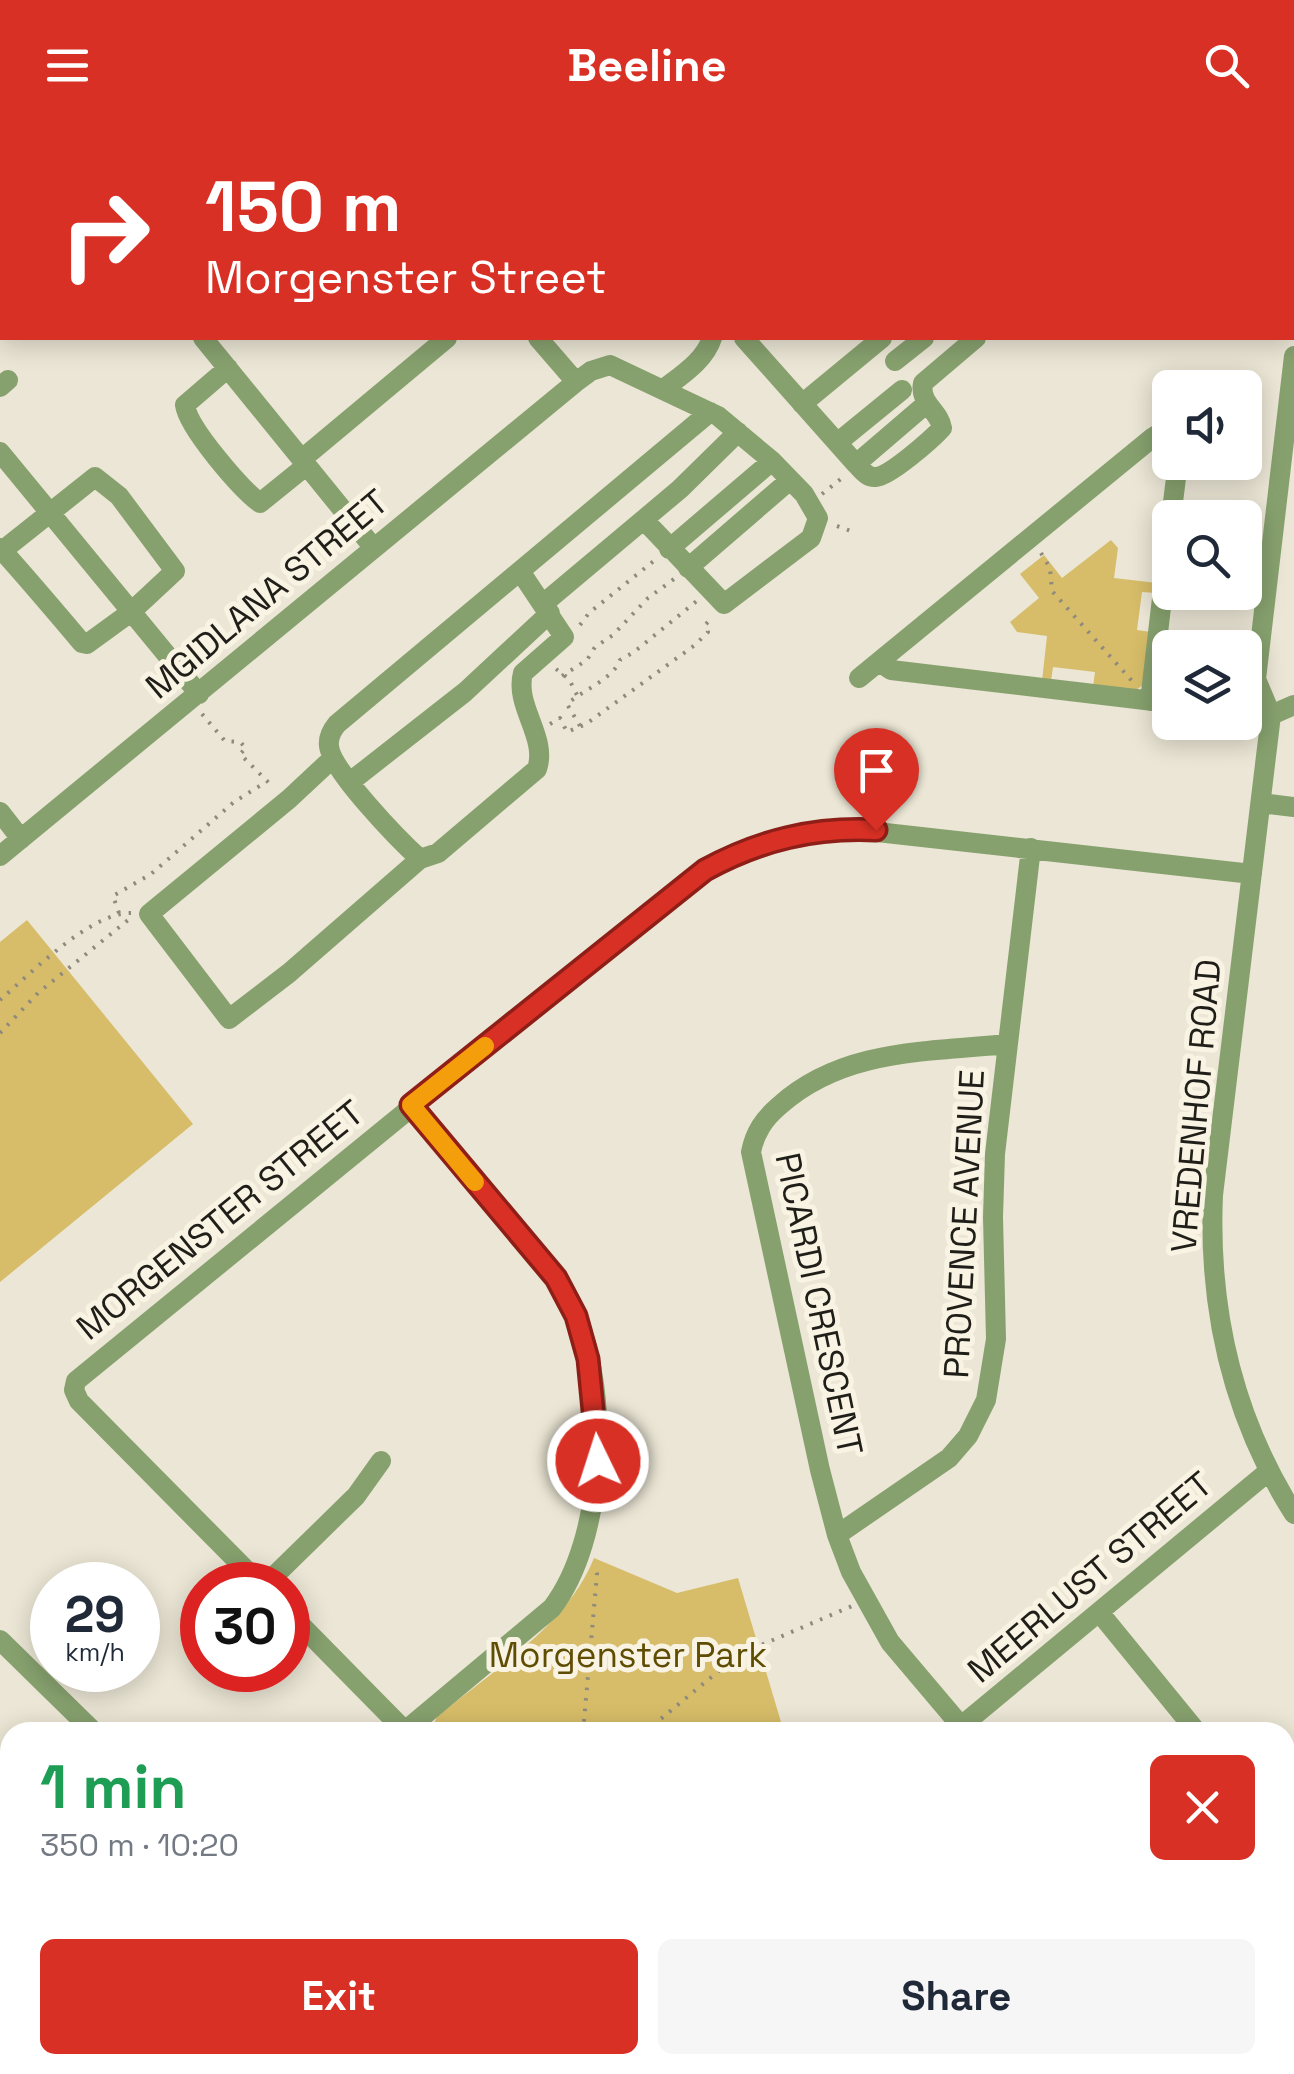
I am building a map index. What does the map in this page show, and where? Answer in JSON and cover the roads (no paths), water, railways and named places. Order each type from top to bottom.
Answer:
[{"type":"street","points":[[205,340],[373,547]]},
{"type":"street","points":[[228,368],[185,405],[186,413],[212,450],[260,503],[445,340]]},
{"type":"street","points":[[540,340],[576,382],[592,370],[610,365],[710,412],[790,480],[816,510],[817,528],[811,538],[717,598],[644,520]]},
{"type":"street","points":[[665,388],[693,366],[711,340]]},
{"type":"street","points":[[746,340],[856,464],[875,478],[937,433],[942,424],[926,404],[923,383],[974,340]]},
{"type":"street","points":[[802,404],[880,340]]},
{"type":"street","points":[[895,362],[922,340]]},
{"type":"street","points":[[1271,716],[1256,679],[1294,356]]},
{"type":"street","name":"MGIDLANA STREET","points":[[0,856],[576,382]]},
{"type":"street","points":[[838,443],[902,390]]},
{"type":"street","points":[[856,464],[926,404]]},
{"type":"street","points":[[420,858],[333,758],[329,740],[337,724],[710,412]]},
{"type":"street","points":[[350,782],[466,692],[546,608],[706,466],[738,432]]},
{"type":"street","points":[[859,678],[1152,438]]},
{"type":"street","points":[[0,452],[199,694]]},
{"type":"street","points":[[669,548],[772,461]]},
{"type":"street","points":[[95,477],[119,496],[174,568],[172,576],[131,612],[92,642],[82,643],[1,550],[95,477]]},
{"type":"street","points":[[688,568],[790,480]]},
{"type":"street","points":[[1272,538],[1294,540]]},
{"type":"street","points":[[333,758],[289,800],[150,914],[229,1019],[289,973],[420,858],[438,854],[537,769],[541,756],[521,680],[523,673],[564,637],[520,571]]},
{"type":"street","points":[[879,662],[888,669],[1152,701]]},
{"type":"street","points":[[1262,715],[1271,716],[1294,705]]},
{"type":"street","name":"VREDENHOF ROAD","points":[[1271,716],[1213,1195],[1212,1252],[1223,1345],[1243,1412],[1269,1471],[1294,1514]]},
{"type":"street","points":[[1261,803],[1294,807]]},
{"type":"street","points":[[0,812],[21,838]]},
{"type":"street","name":"MORGENSTER STREET","points":[[240,1562],[78,1401],[76,1381],[685,884],[748,848],[798,834],[850,829],[1252,874]]},
{"type":"street","name":"PROVENCE AVENUE","points":[[837,1535],[949,1458],[968,1436],[986,1400],[996,1339],[995,1154],[1031,848]]},
{"type":"street","name":"PICARDI CRESCENT","points":[[953,1722],[890,1642],[865,1600],[837,1535],[753,1170],[753,1138],[787,1098],[815,1078],[848,1064],[881,1056],[1007,1044]]},
{"type":"street","points":[[411,1105],[556,1278],[576,1316],[588,1359],[598,1461],[575,1573],[552,1608],[417,1722]]},
{"type":"street","points":[[287,1562],[356,1496],[381,1462]]},
{"type":"street","name":"MEERLUST STREET","points":[[966,1722],[1269,1471]]},
{"type":"street","points":[[1098,1612],[1190,1722]]},
{"type":"street","points":[[310,1635],[395,1722]]},
{"type":"street","points":[[0,1640],[84,1722]]},
{"type":"park label","name":"Morgenster Park","points":[[628,1655]]}]
